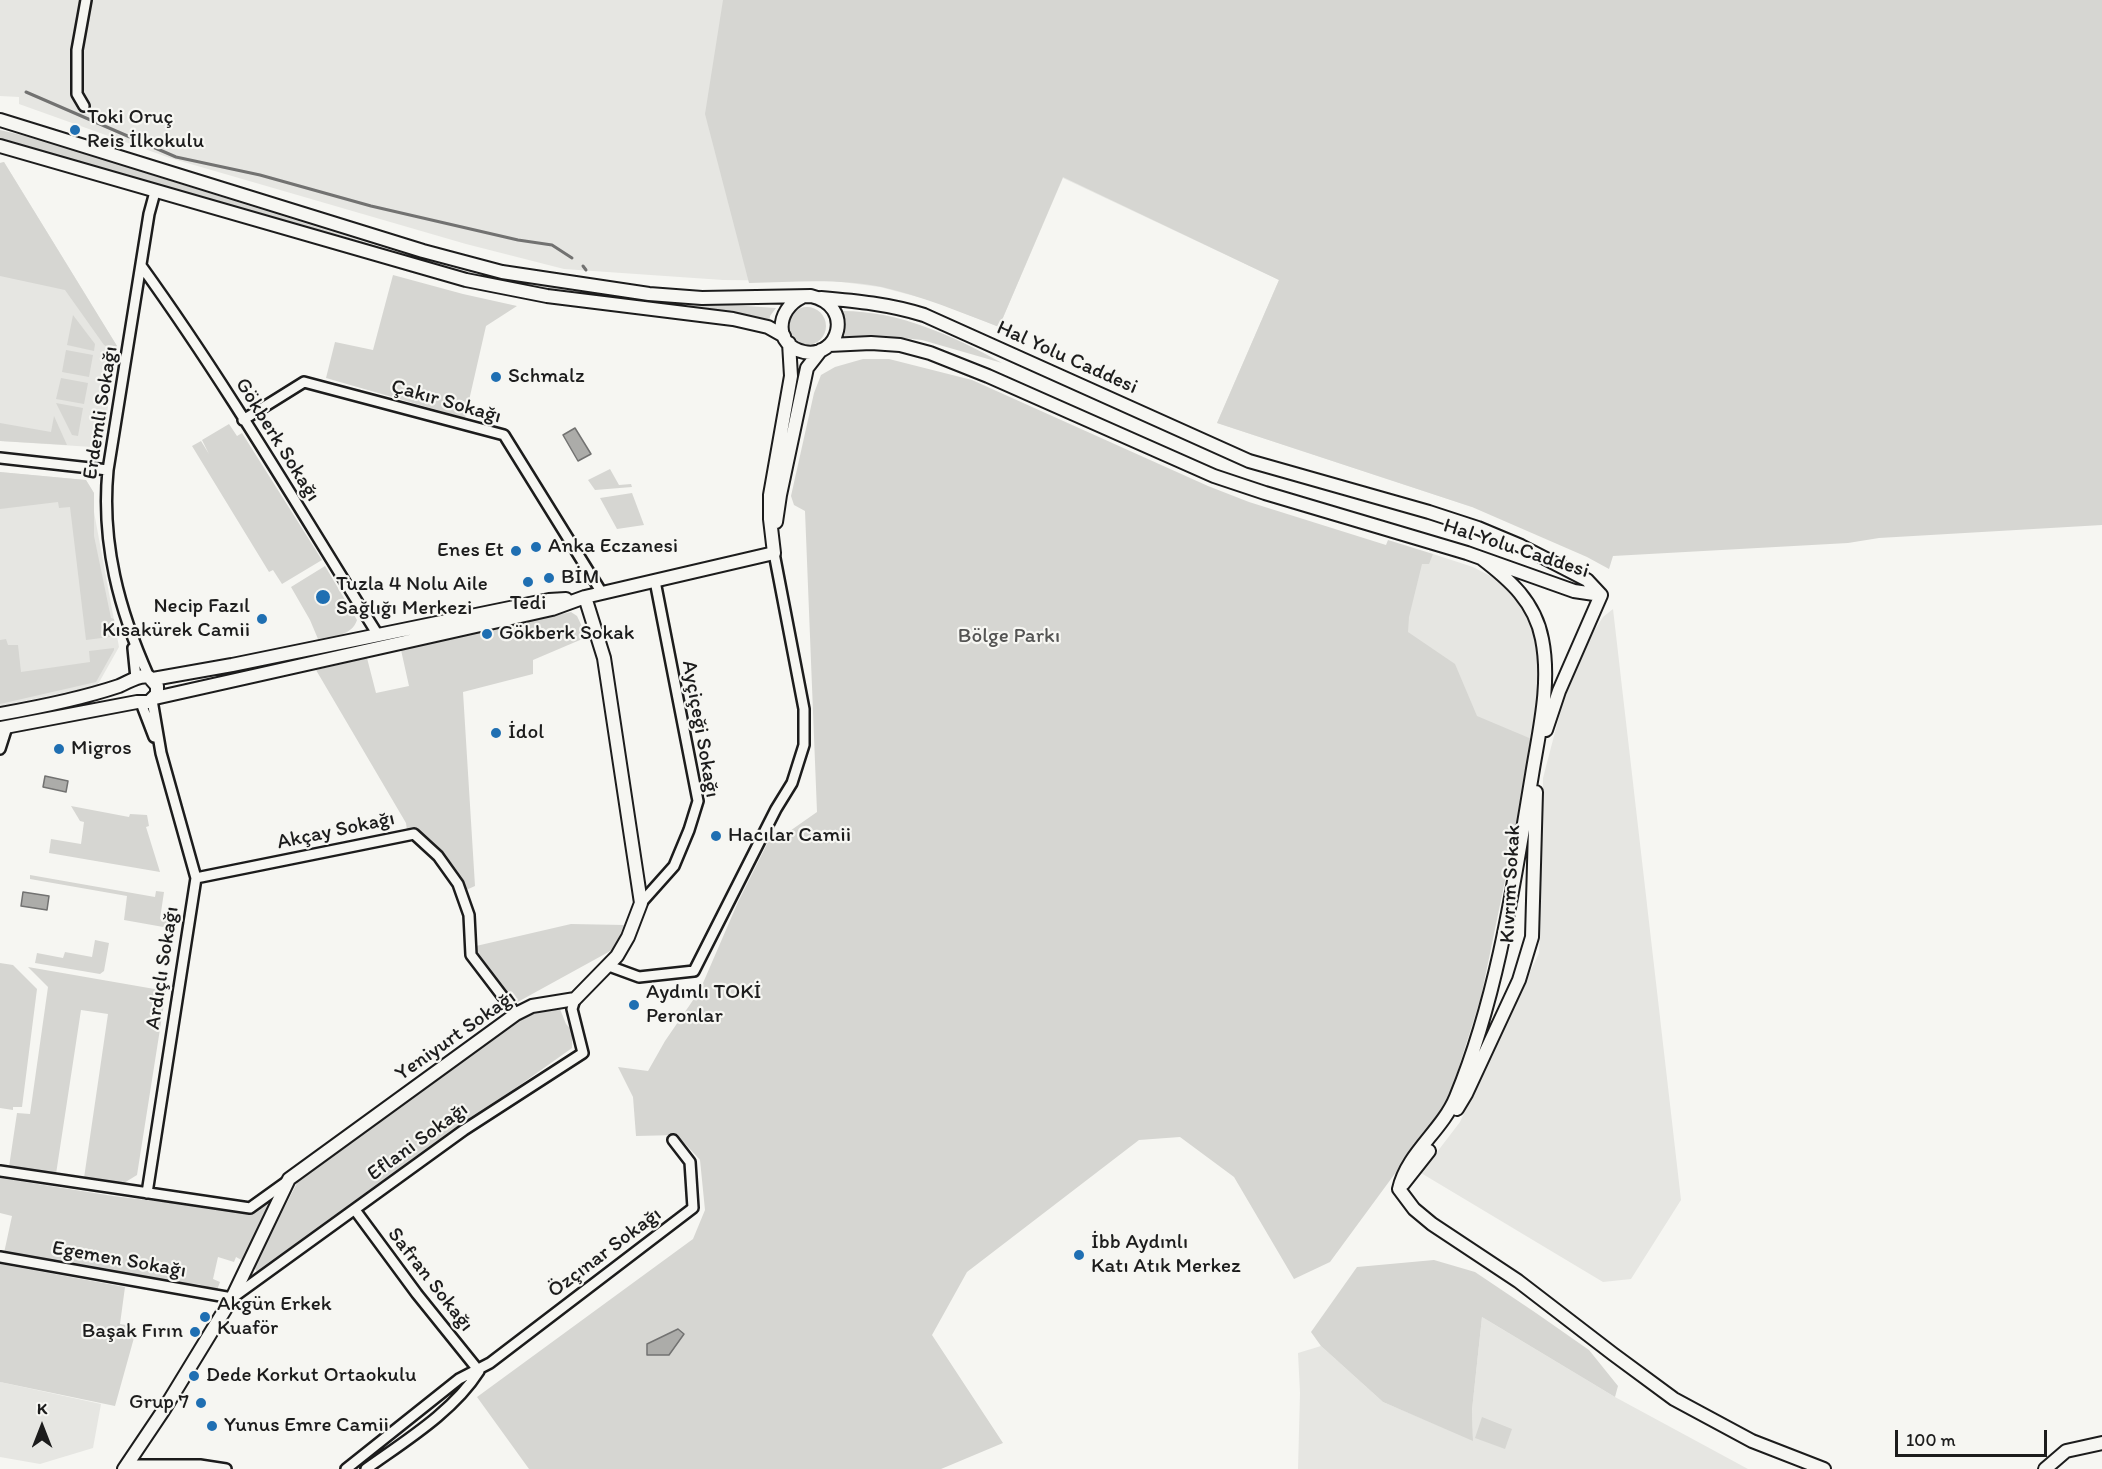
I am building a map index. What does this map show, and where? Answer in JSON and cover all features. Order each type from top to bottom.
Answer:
[{"type":"street","points":[[84,106],[77,94],[77,50],[86,0]]},
{"type":"street","points":[[0,120],[423,251],[502,272],[649,294],[702,298],[811,296],[821,298],[835,310],[838,328],[835,338],[807,368],[780,495],[774,553]]},
{"type":"street","points":[[0,146],[466,280],[547,296],[733,319],[768,327],[804,352],[825,347]]},
{"type":"street","points":[[0,153],[15,150]]},
{"type":"street","name":"Erdemli Sokağı","points":[[143,678],[112,566],[107,536],[106,498],[108,470],[149,214],[155,192]]},
{"type":"street","name":"Gökberk Sokağı","points":[[142,267],[243,420],[378,635]]},
{"type":"street","points":[[609,966],[639,977],[694,971],[776,809],[792,783],[804,745],[804,709],[774,553],[770,519],[770,495],[791,376],[786,340],[781,327],[782,317],[786,308],[793,301],[802,297]]},
{"type":"street","name":"Hal Yolu Caddesi","points":[[821,298],[874,302],[924,315],[1249,461],[1428,512],[1489,532],[1587,580],[1601,596]]},
{"type":"street","name":"Hal Yolu Caddesi","points":[[825,347],[871,343],[900,345],[930,353],[988,376],[1214,476],[1481,558],[1566,588],[1601,596]]},
{"type":"street","name":"Çakır Sokağı","points":[[243,420],[304,382],[504,435],[602,593]]},
{"type":"street","points":[[0,458],[108,470]]},
{"type":"street","points":[[0,749],[4,728],[146,700],[552,609],[585,597],[774,553]]},
{"type":"street","points":[[1481,558],[1508,579],[1520,592],[1537,621],[1545,660],[1540,731],[1525,822],[1488,1004],[1452,1107],[1407,1166],[1399,1188],[1414,1209],[1432,1224],[1518,1281],[1674,1399],[1752,1441],[1824,1469]]},
{"type":"street","name":"Ayçiçeği Sokağı","points":[[641,903],[674,866],[690,830],[698,801],[655,581]]},
{"type":"street","name":"Kıvrım Sokak","points":[[1399,1188],[1413,1174],[1466,1095],[1520,980],[1532,937],[1536,778],[1541,749],[1559,691],[1601,596]]},
{"type":"street","points":[[0,714],[91,695],[143,678],[232,666],[549,600],[585,597]]},
{"type":"street","points":[[575,999],[617,956],[628,937],[641,903],[604,658],[585,597]]},
{"type":"street","points":[[143,678],[130,692],[146,700]]},
{"type":"street","points":[[143,678],[158,690],[146,700]]},
{"type":"street","name":"Ardıçlı Sokağı","points":[[146,700],[196,878],[147,1192]]},
{"type":"street","name":"Akçay Sokağı","points":[[196,878],[414,834],[438,856],[458,884],[469,915],[471,955],[516,1014]]},
{"type":"street","name":"Yeniyurt Sokağı","points":[[126,1467],[232,1298],[289,1179],[516,1014],[532,1005],[575,999]]},
{"type":"street","name":"Eflani Sokağı","points":[[232,1298],[464,1130],[583,1053],[572,1009],[575,999]]},
{"type":"street","name":"Özçınar Sokağı","points":[[346,1469],[459,1379],[478,1371],[693,1208],[690,1162],[673,1140]]},
{"type":"street","points":[[0,1171],[250,1208],[289,1179]]},
{"type":"street","name":"Safran Sokağı","points":[[355,1210],[478,1371]]},
{"type":"street","name":"Egemen Sokağı","points":[[0,1257],[232,1298]]},
{"type":"street","name":"Özçınar Sokağı","points":[[366,1469],[417,1432],[467,1389],[478,1371]]},
{"type":"street","points":[[2044,1469],[2066,1451],[2102,1443]]},
{"type":"street","points":[[126,1467],[200,1465],[226,1469]]},
{"type":"shaded area","points":[[0,0],[2102,0],[1472,507],[1217,423],[1279,280],[1063,178],[999,327],[933,301],[880,287],[834,281],[723,280],[564,269],[466,244],[170,158],[19,104],[19,97],[0,96]]},
{"type":"shaded area","points":[[4,162],[117,346],[103,440],[92,447],[0,441],[0,163]]},
{"type":"shaded area","points":[[575,428],[591,454],[578,461],[563,435]]},
{"type":"shaded area","points":[[0,472],[86,480],[94,493],[94,512],[119,647],[97,686],[0,706]]},
{"type":"shaded area","points":[[1433,554],[1473,567],[1498,580],[1524,610],[1536,634],[1540,658],[1540,698],[1534,740],[1475,720],[1405,632],[1406,565]]},
{"type":"shaded area","points":[[1613,609],[1681,1200],[1631,1279],[1603,1282],[1421,1173],[1460,1122],[1539,953],[1543,778],[1566,690],[1592,634],[1603,617]]},
{"type":"shaded area","points":[[45,776],[68,781],[66,792],[43,787]]},
{"type":"shaded area","points":[[23,892],[49,896],[47,910],[21,906]]},
{"type":"shaded area","points":[[1482,1317],[1615,1397],[1748,1469],[1298,1469],[1300,1393],[1298,1353],[1321,1346],[1383,1402],[1473,1440],[1472,1410]]},
{"type":"shaded area","points":[[678,1329],[684,1334],[669,1355],[647,1355],[647,1344]]},
{"type":"shaded area","points":[[0,1382],[101,1404],[93,1448],[40,1464],[0,1457]]},
{"type":"green space","points":[[723,0],[2102,0],[2102,525],[1879,538],[1848,543],[1613,556],[1609,569],[1587,557],[1472,507],[1217,423],[1279,280],[1063,177],[999,327],[926,300],[866,284],[799,281],[749,283],[705,114]]},
{"type":"green space","points":[[0,130],[38,139],[460,270],[511,281],[572,290],[571,293],[510,284],[461,273],[0,138]]},
{"type":"green space","points":[[4,162],[117,346],[116,351],[104,345],[65,290],[0,276],[0,163]]},
{"type":"green space","points":[[393,275],[517,306],[486,326],[465,418],[326,378],[335,342],[373,350]]},
{"type":"green space","points":[[628,298],[776,308],[770,316],[769,326],[627,300]]},
{"type":"green space","points":[[807,307],[820,313],[826,326],[820,339],[807,345],[794,339],[788,326],[794,313]]},
{"type":"green space","points":[[843,311],[885,315],[905,320],[965,343],[1002,363],[922,340],[893,337],[846,339]]},
{"type":"green space","points":[[73,315],[95,344],[94,351],[67,345]]},
{"type":"green space","points":[[66,350],[93,355],[89,377],[62,372]]},
{"type":"green space","name":"Bölge Parkı","points":[[863,359],[889,359],[972,380],[1208,486],[1249,502],[1386,545],[1388,540],[1433,554],[1429,564],[1422,564],[1409,617],[1408,632],[1455,664],[1477,716],[1534,740],[1481,997],[1452,1089],[1438,1115],[1330,1262],[1294,1279],[1234,1177],[1180,1137],[1139,1140],[967,1272],[932,1335],[1003,1443],[941,1469],[529,1469],[477,1397],[693,1239],[705,1210],[700,1160],[677,1135],[636,1136],[633,1097],[618,1067],[648,1071],[665,1041],[700,990],[738,902],[773,832],[787,833],[817,812],[805,511],[794,505],[791,496],[814,393],[821,375],[835,367]]},
{"type":"green space","points":[[61,378],[88,383],[84,404],[56,399]]},
{"type":"green space","points":[[56,403],[83,408],[78,436],[72,435]]},
{"type":"green space","points":[[54,416],[67,445],[0,441],[0,423],[51,432]]},
{"type":"green space","points":[[229,424],[237,436],[242,433],[322,560],[282,584],[273,570],[269,572],[192,446],[201,441],[209,454],[202,440]]},
{"type":"green space","points":[[610,469],[619,485],[631,484],[632,487],[595,490],[588,480]]},
{"type":"green space","points":[[0,472],[86,480],[94,493],[94,536],[111,618],[114,619],[117,636],[86,640],[70,507],[59,508],[58,502],[0,509]]},
{"type":"green space","points":[[632,493],[644,525],[617,529],[600,498]]},
{"type":"green space","points":[[325,566],[357,620],[355,625],[346,632],[318,639],[291,587]]},
{"type":"green space","points":[[571,612],[577,616],[587,637],[533,660],[533,674],[463,692],[475,886],[466,890],[457,871],[445,855],[414,829],[407,830],[406,823],[316,670],[367,658],[376,693],[409,686],[401,650]]},
{"type":"green space","points":[[6,639],[8,645],[18,645],[21,672],[90,662],[89,651],[114,648],[114,650],[96,682],[0,704],[0,640]]},
{"type":"green space","points":[[71,806],[129,817],[130,814],[147,815],[149,826],[146,827],[160,872],[49,853],[51,839],[81,844],[84,822],[80,821]]},
{"type":"green space","points":[[30,875],[155,897],[156,891],[164,892],[160,919],[169,921],[169,928],[124,920],[127,896],[30,879]]},
{"type":"green space","points":[[571,924],[624,925],[614,949],[514,1004],[476,955],[476,946]]},
{"type":"green space","points":[[95,940],[109,943],[104,971],[100,974],[35,963],[37,953],[63,958],[65,952],[92,957]]},
{"type":"green space","points":[[0,963],[13,965],[37,989],[22,1107],[13,1107],[13,1110],[0,1108]]},
{"type":"green space","points":[[28,967],[166,991],[137,1175],[124,1183],[84,1178],[108,1014],[81,1010],[56,1174],[9,1167],[17,1113],[30,1114],[48,987]]},
{"type":"green space","points":[[560,1009],[566,1024],[575,1033],[572,1036],[572,1048],[257,1272],[254,1267],[298,1181],[344,1143],[350,1144],[357,1139],[357,1136],[439,1075],[446,1073],[503,1028],[506,1029],[524,1016]]},
{"type":"green space","points":[[0,1178],[113,1196],[238,1211],[251,1211],[270,1202],[272,1204],[245,1262],[236,1257],[234,1262],[218,1257],[213,1279],[220,1282],[217,1290],[198,1284],[159,1282],[4,1253],[12,1216],[0,1213]]},
{"type":"green space","points":[[1434,1260],[1475,1272],[1589,1350],[1618,1386],[1615,1397],[1482,1317],[1472,1410],[1473,1441],[1383,1402],[1321,1346],[1311,1332],[1357,1267]]},
{"type":"green space","points":[[0,1264],[125,1287],[120,1324],[137,1327],[115,1406],[0,1382]]},
{"type":"green space","points":[[1482,1417],[1512,1429],[1505,1449],[1475,1438]]},
{"type":"waterway","points":[[26,92],[176,157],[260,175],[371,206],[518,240],[552,245],[572,258]]},
{"type":"waterway","points":[[583,266],[586,270]]},
{"type":"place","name":"Toki Oruç Reis İlkokulu","points":[[75,130]]},
{"type":"place","name":"Schmalz","points":[[496,377]]},
{"type":"place","name":"Anka Eczanesi","points":[[536,547]]},
{"type":"place","name":"Enes Et","points":[[516,551]]},
{"type":"place","name":"BİM","points":[[549,578]]},
{"type":"place","name":"Tedi","points":[[528,582]]},
{"type":"place","name":"Tuzla 4 Nolu Aile Sağlığı Merkezi","points":[[323,597]]},
{"type":"place","name":"Necip Fazıl Kısakürek Camii","points":[[262,619]]},
{"type":"place","name":"Gökberk Sokak","points":[[487,634]]},
{"type":"place","name":"İdol","points":[[496,733]]},
{"type":"place","name":"Migros","points":[[59,749]]},
{"type":"place","name":"Hacılar Camii","points":[[716,836]]},
{"type":"place","name":"Aydınlı TOKİ Peronlar","points":[[634,1005]]},
{"type":"place","name":"İbb Aydınlı Katı Atık Merkez","points":[[1079,1255]]},
{"type":"place","name":"Akgün Erkek Kuaför","points":[[205,1317]]},
{"type":"place","name":"Başak Fırın","points":[[195,1332]]},
{"type":"place","name":"Dede Korkut Ortaokulu","points":[[194,1376]]},
{"type":"place","name":"Grup 7","points":[[201,1403]]},
{"type":"place","name":"Yunus Emre Camii","points":[[212,1426]]}]
